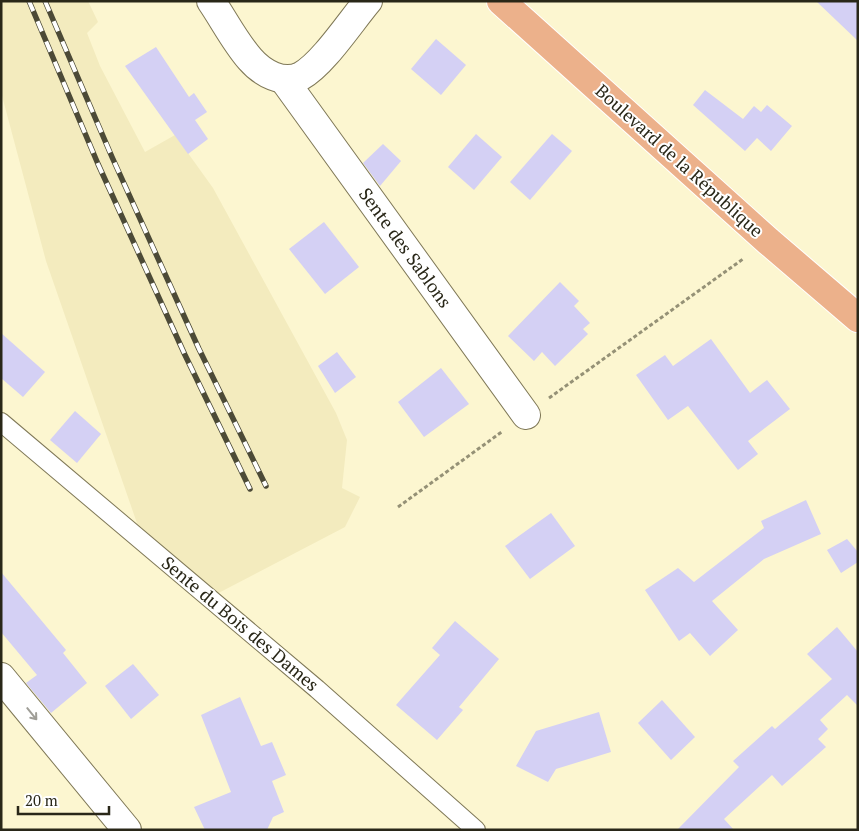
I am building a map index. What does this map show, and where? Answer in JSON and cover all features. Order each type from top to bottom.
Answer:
[{"type":"main road","name":"Boulevard de la République","points":[[502,1],[768,241],[858,318]]},
{"type":"street","points":[[211,1],[250,60],[268,74],[284,80],[300,76],[318,62],[368,1]]},
{"type":"street","name":"Sente des Sablons","points":[[284,80],[526,415]]},
{"type":"street","points":[[1,676],[127,830]]},
{"type":"lane","name":"Sente du Bois des Dames","points":[[1,422],[309,683],[476,830]]},
{"type":"path","points":[[398,507],[768,241]]},
{"type":"shaded area","points":[[1,1],[88,1],[98,22],[87,33],[100,66],[145,152],[175,135],[213,188],[336,413],[347,440],[342,488],[360,497],[345,527],[205,600],[139,529],[46,261],[1,92]]},
{"type":"building","points":[[816,1],[858,1],[858,41]]},
{"type":"building","points":[[436,39],[466,65],[441,95],[411,69]]},
{"type":"building","points":[[156,47],[189,97],[194,93],[207,112],[195,120],[208,139],[188,154],[125,66]]},
{"type":"building","points":[[705,90],[743,119],[754,106],[761,112],[767,105],[792,126],[771,151],[757,138],[745,151],[693,105]]},
{"type":"building","points":[[476,134],[502,157],[474,190],[448,167]]},
{"type":"building","points":[[552,134],[572,151],[530,200],[510,182]]},
{"type":"building","points":[[383,144],[401,161],[380,186],[363,163]]},
{"type":"building","points":[[324,222],[359,267],[325,294],[289,249]]},
{"type":"building","points":[[560,282],[579,301],[574,306],[590,323],[583,329],[588,334],[555,366],[542,352],[534,361],[508,336]]},
{"type":"building","points":[[1,333],[45,372],[23,397],[1,378]]},
{"type":"building","points":[[711,339],[750,393],[767,380],[790,409],[748,441],[758,454],[738,470],[688,406],[668,420],[636,375],[665,355],[673,366]]},
{"type":"building","points":[[337,352],[356,377],[335,393],[318,366]]},
{"type":"building","points":[[441,368],[469,404],[424,437],[398,402]]},
{"type":"building","points":[[75,411],[101,434],[77,463],[50,440]]},
{"type":"building","points":[[806,500],[821,534],[764,559],[712,601],[738,630],[710,656],[690,633],[679,641],[645,590],[678,568],[694,582],[764,528],[761,521]]},
{"type":"building","points":[[551,513],[575,546],[530,579],[505,546]]},
{"type":"building","points":[[847,539],[858,552],[858,562],[841,573],[827,550]]},
{"type":"building","points":[[1,572],[66,650],[63,653],[87,683],[51,713],[26,683],[37,675],[1,632]]},
{"type":"building","points":[[455,621],[499,659],[459,707],[463,710],[437,740],[396,705],[440,655],[432,648]]},
{"type":"building","points":[[837,627],[858,652],[858,706],[847,695],[820,720],[828,729],[818,739],[826,747],[782,786],[772,775],[724,819],[734,830],[677,830],[739,767],[733,761],[772,726],[775,729],[832,679],[807,654]]},
{"type":"building","points":[[133,664],[159,695],[131,719],[105,686]]},
{"type":"building","points":[[240,697],[261,746],[272,742],[286,775],[272,781],[284,812],[273,817],[267,830],[205,830],[194,807],[231,792],[201,715]]},
{"type":"building","points":[[662,700],[695,737],[671,760],[638,723]]},
{"type":"building","points":[[599,712],[611,752],[556,769],[548,782],[516,766],[536,731]]},
{"type":"railway","points":[[29,1],[98,164],[185,355],[250,489]]},
{"type":"railway","points":[[45,1],[112,157],[199,349],[266,486]]}]
